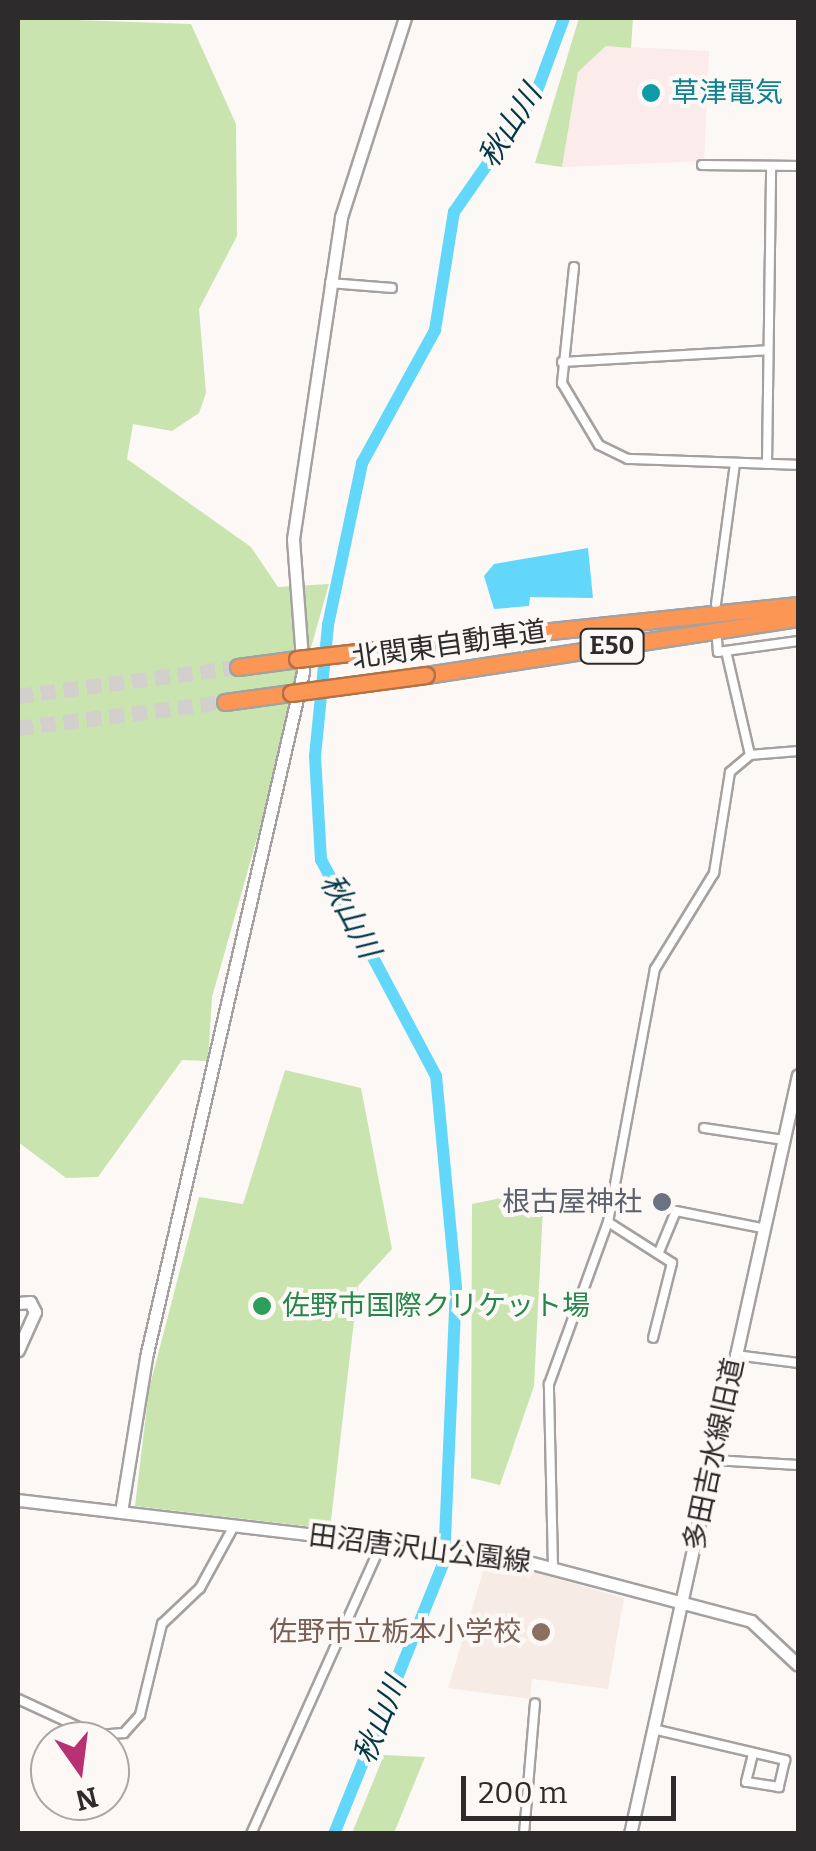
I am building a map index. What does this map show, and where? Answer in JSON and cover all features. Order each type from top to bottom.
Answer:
[{"type":"highway","name":"北関東自動車道","points":[[238,667],[798,605]]},
{"type":"highway","name":"北関東自動車道","points":[[226,702],[798,618]]},
{"type":"street","points":[[122,1512],[146,1358],[303,672],[293,539],[330,283],[362,132],[404,18]]},
{"type":"street","points":[[702,164],[798,166]]},
{"type":"street","points":[[768,464],[771,167]]},
{"type":"street","points":[[574,266],[562,362],[584,427],[612,453],[798,466]]},
{"type":"street","points":[[330,283],[392,288]]},
{"type":"street","points":[[562,362],[768,350]]},
{"type":"street","points":[[716,604],[735,464]]},
{"type":"street","points":[[553,1568],[549,1384],[608,1222],[656,968],[714,873],[722,793],[750,754],[726,651],[717,639]]},
{"type":"street","points":[[726,651],[798,640]]},
{"type":"street","points":[[750,754],[798,751]]},
{"type":"street","name":"多田吉水線旧道","points":[[630,1834],[798,1075]]},
{"type":"street","points":[[704,1128],[783,1140]]},
{"type":"street","points":[[659,1252],[676,1212],[762,1228]]},
{"type":"street","points":[[608,1222],[672,1262],[653,1338]]},
{"type":"street","points":[[18,1304],[30,1302],[35,1312],[18,1350]]},
{"type":"street","points":[[735,1355],[798,1363]]},
{"type":"street","points":[[713,1460],[798,1465]]},
{"type":"street","name":"田沼唐沢山公園線","points":[[18,1500],[482,1554],[553,1568],[757,1624],[798,1665]]},
{"type":"street","points":[[18,1699],[96,1735],[124,1733],[140,1715],[162,1624],[200,1588],[234,1526]]},
{"type":"street","points":[[252,1834],[382,1543]]},
{"type":"street","points":[[524,1834],[535,1703]]},
{"type":"street","points":[[653,1728],[784,1760],[779,1787],[746,1782],[753,1753]]},
{"type":"shaded area","name":"草津電気","points":[[606,46],[709,51],[704,161],[562,167],[578,72]]},
{"type":"shaded area","name":"佐野市立栃本小学校","points":[[505,1563],[624,1598],[608,1689],[532,1679],[530,1699],[448,1688],[485,1565]]},
{"type":"green space","points":[[18,18],[191,24],[236,124],[237,236],[199,309],[206,393],[199,413],[172,431],[133,424],[127,459],[251,547],[278,587],[329,584],[212,997],[208,1061],[182,1060],[98,1177],[66,1178],[18,1142]]},
{"type":"green space","points":[[579,18],[633,18],[631,48],[606,46],[578,72],[562,167],[535,163]]},
{"type":"green space","name":"佐野市国際クリケット場","points":[[285,1070],[361,1088],[392,1249],[358,1286],[330,1529],[135,1506],[149,1389],[199,1197],[243,1204]]},
{"type":"green space","points":[[544,1189],[534,1386],[500,1485],[471,1478],[472,1204]]},
{"type":"green space","points":[[384,1755],[425,1757],[394,1833],[352,1833]]},
{"type":"water","points":[[588,548],[593,598],[530,597],[529,606],[494,609],[484,576],[494,564]]},
{"type":"waterway","name":"秋山川","points":[[334,1834],[444,1562],[456,1287],[436,1076],[321,860],[315,756],[328,625],[362,463],[435,330],[454,212],[535,96],[564,18]]},
{"type":"tunnel","points":[[18,696],[238,667]]},
{"type":"tunnel","points":[[18,728],[225,702]]},
{"type":"place","name":"草津電気","points":[[651,93]]},
{"type":"place","name":"根古屋神社","points":[[662,1202]]},
{"type":"place","name":"佐野市国際クリケット場","points":[[262,1306]]},
{"type":"place","name":"佐野市立栃本小学校","points":[[541,1632]]}]
